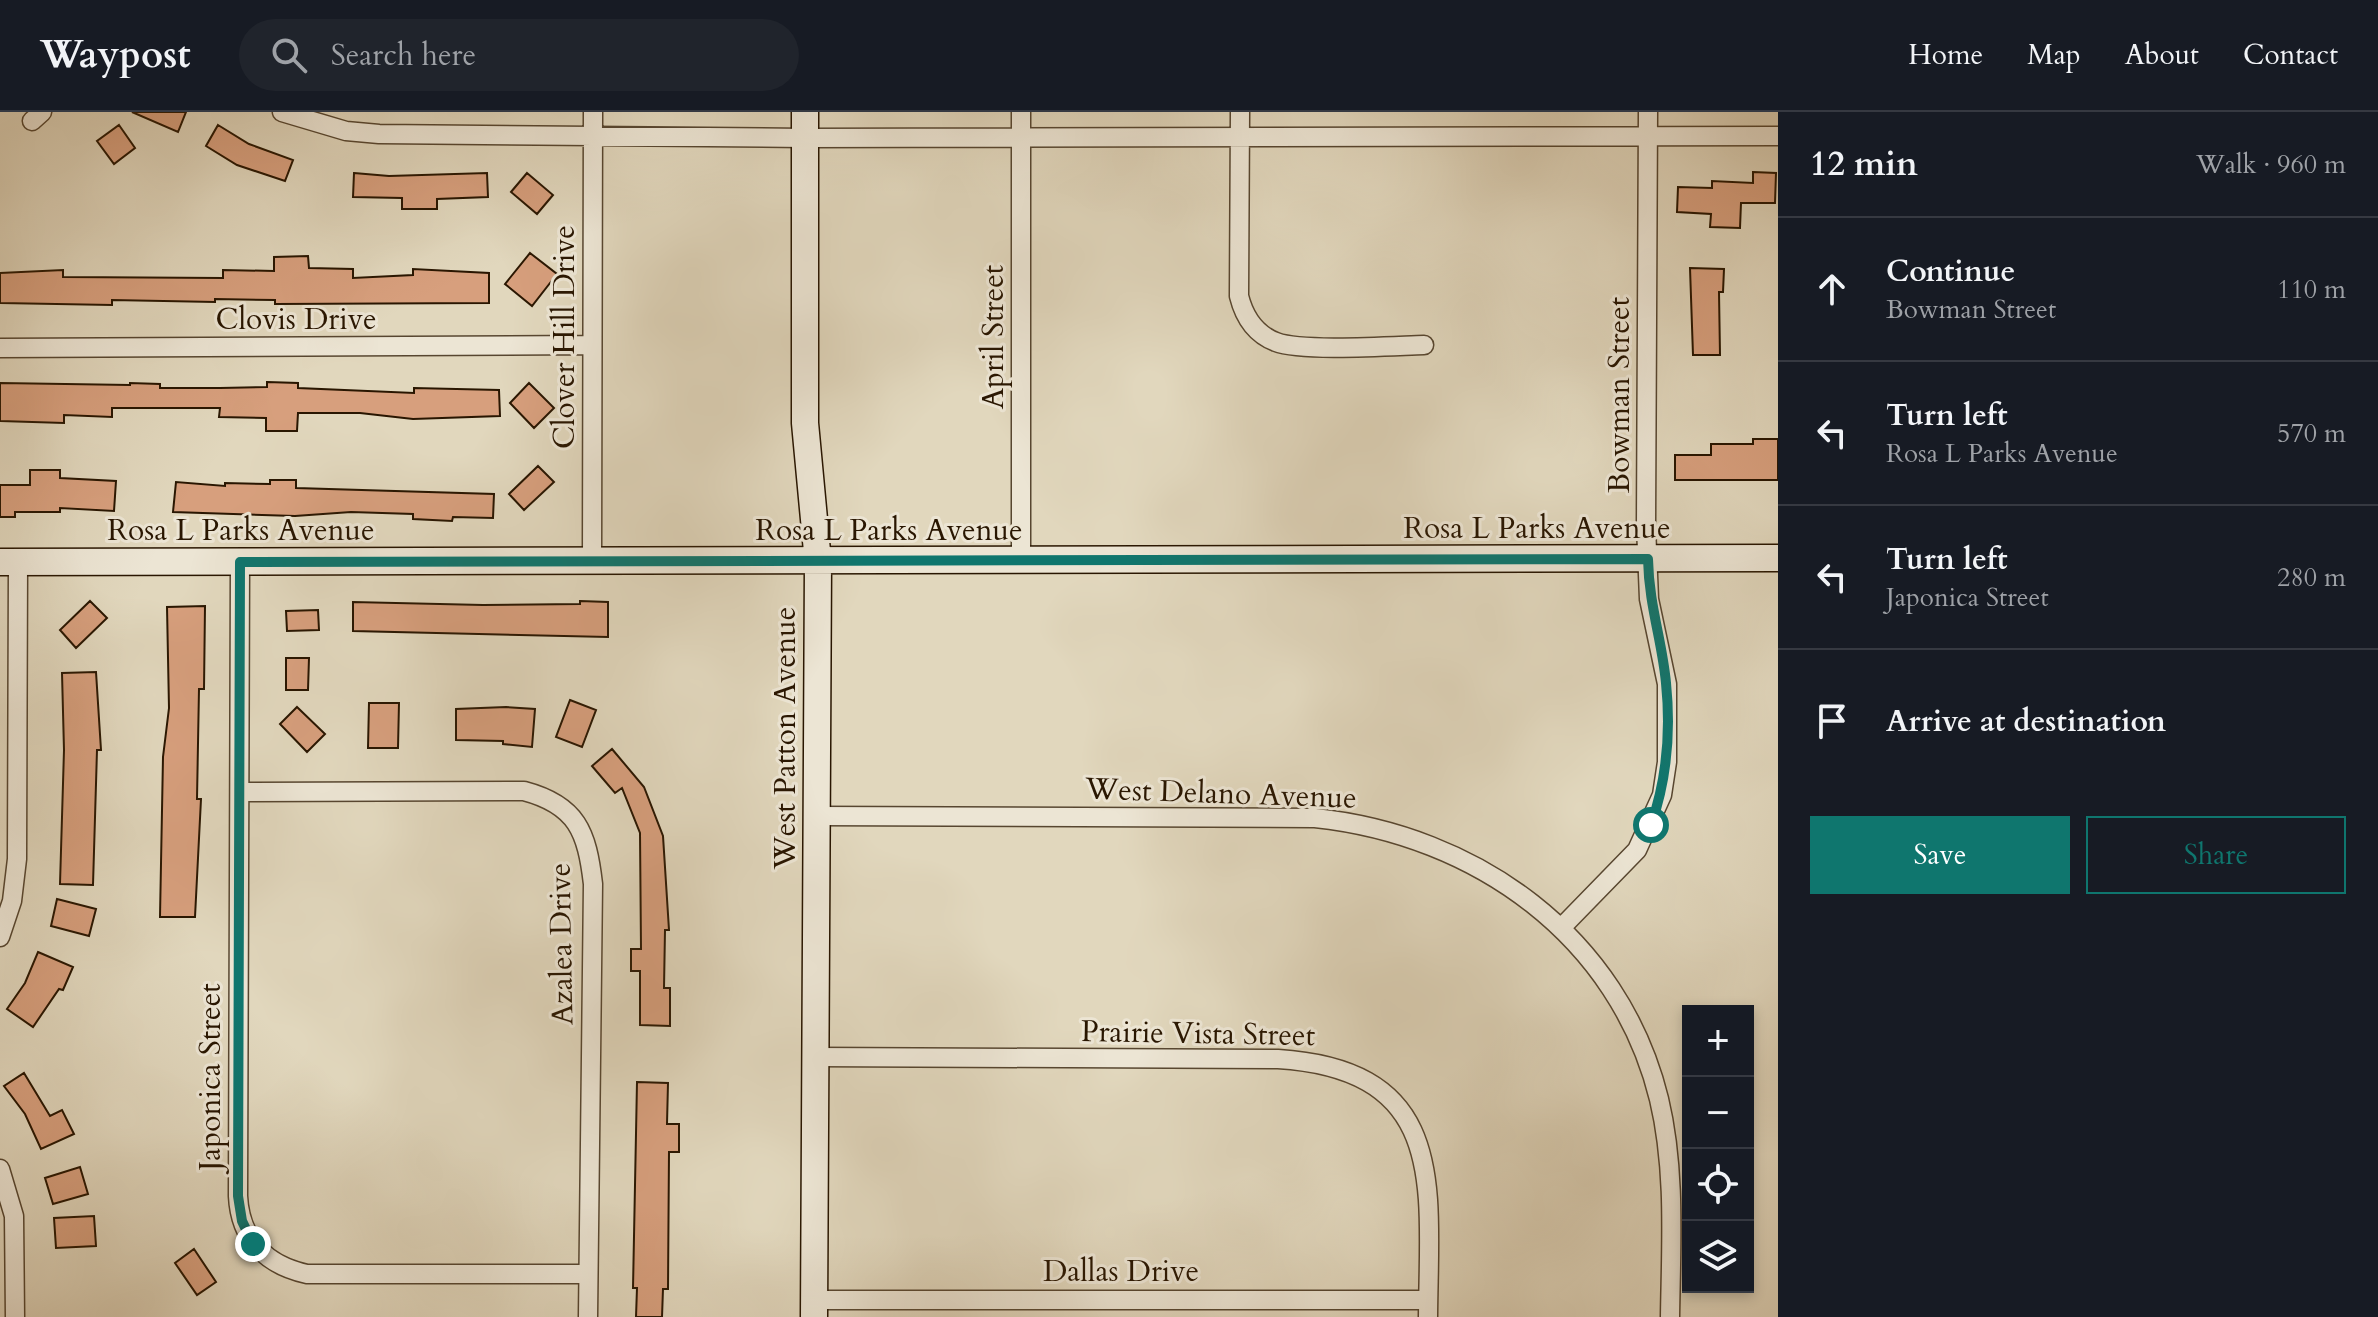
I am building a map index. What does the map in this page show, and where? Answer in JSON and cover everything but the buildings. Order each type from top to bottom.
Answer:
[{"type":"street","points":[[282,112],[346,131],[379,134],[593,136],[805,125],[1021,138],[1778,136]]},
{"type":"street","name":"Clover Hill Drive","points":[[592,562],[593,112]]},
{"type":"street","name":"April Street","points":[[1021,112],[1021,561]]},
{"type":"street","points":[[1240,112],[1239,296],[1250,322],[1261,334],[1290,345],[1424,345]]},
{"type":"street","name":"Bowman Street","points":[[1562,927],[1637,850],[1662,795],[1667,762],[1667,684],[1649,599],[1648,112]]},
{"type":"street","name":"West Patton Avenue","points":[[805,125],[805,423],[818,562],[814,1309]]},
{"type":"street","name":"Clovis Drive","points":[[0,348],[592,345]]},
{"type":"street","name":"Rosa L Parks Avenue","points":[[9,562],[1778,558]]},
{"type":"street","points":[[0,937],[12,901],[17,859],[9,562]]},
{"type":"street","name":"Japonica Street","points":[[240,562],[238,1196],[242,1221],[253,1244],[277,1265],[307,1274],[588,1274]]},
{"type":"street","name":"Azalea Drive","points":[[240,792],[524,791],[561,805],[575,819],[590,859],[593,884],[588,1317]]},
{"type":"street","name":"West Delano Avenue","points":[[816,816],[1264,817],[1352,822],[1407,835],[1461,857],[1505,883],[1562,927],[1602,979],[1632,1028],[1659,1099],[1671,1191],[1670,1317]]},
{"type":"street","name":"Prairie Vista Street","points":[[815,1057],[1278,1059],[1332,1065],[1380,1091],[1405,1117],[1419,1145],[1429,1192],[1428,1308]]},
{"type":"street","points":[[0,1169],[14,1216],[15,1317]]},
{"type":"street","name":"Dallas Drive","points":[[814,1309],[1428,1308]]},
{"type":"route","points":[[253,1244],[238,1207],[240,562],[1648,559],[1649,599],[1667,684],[1667,762],[1662,795],[1651,825]]}]
